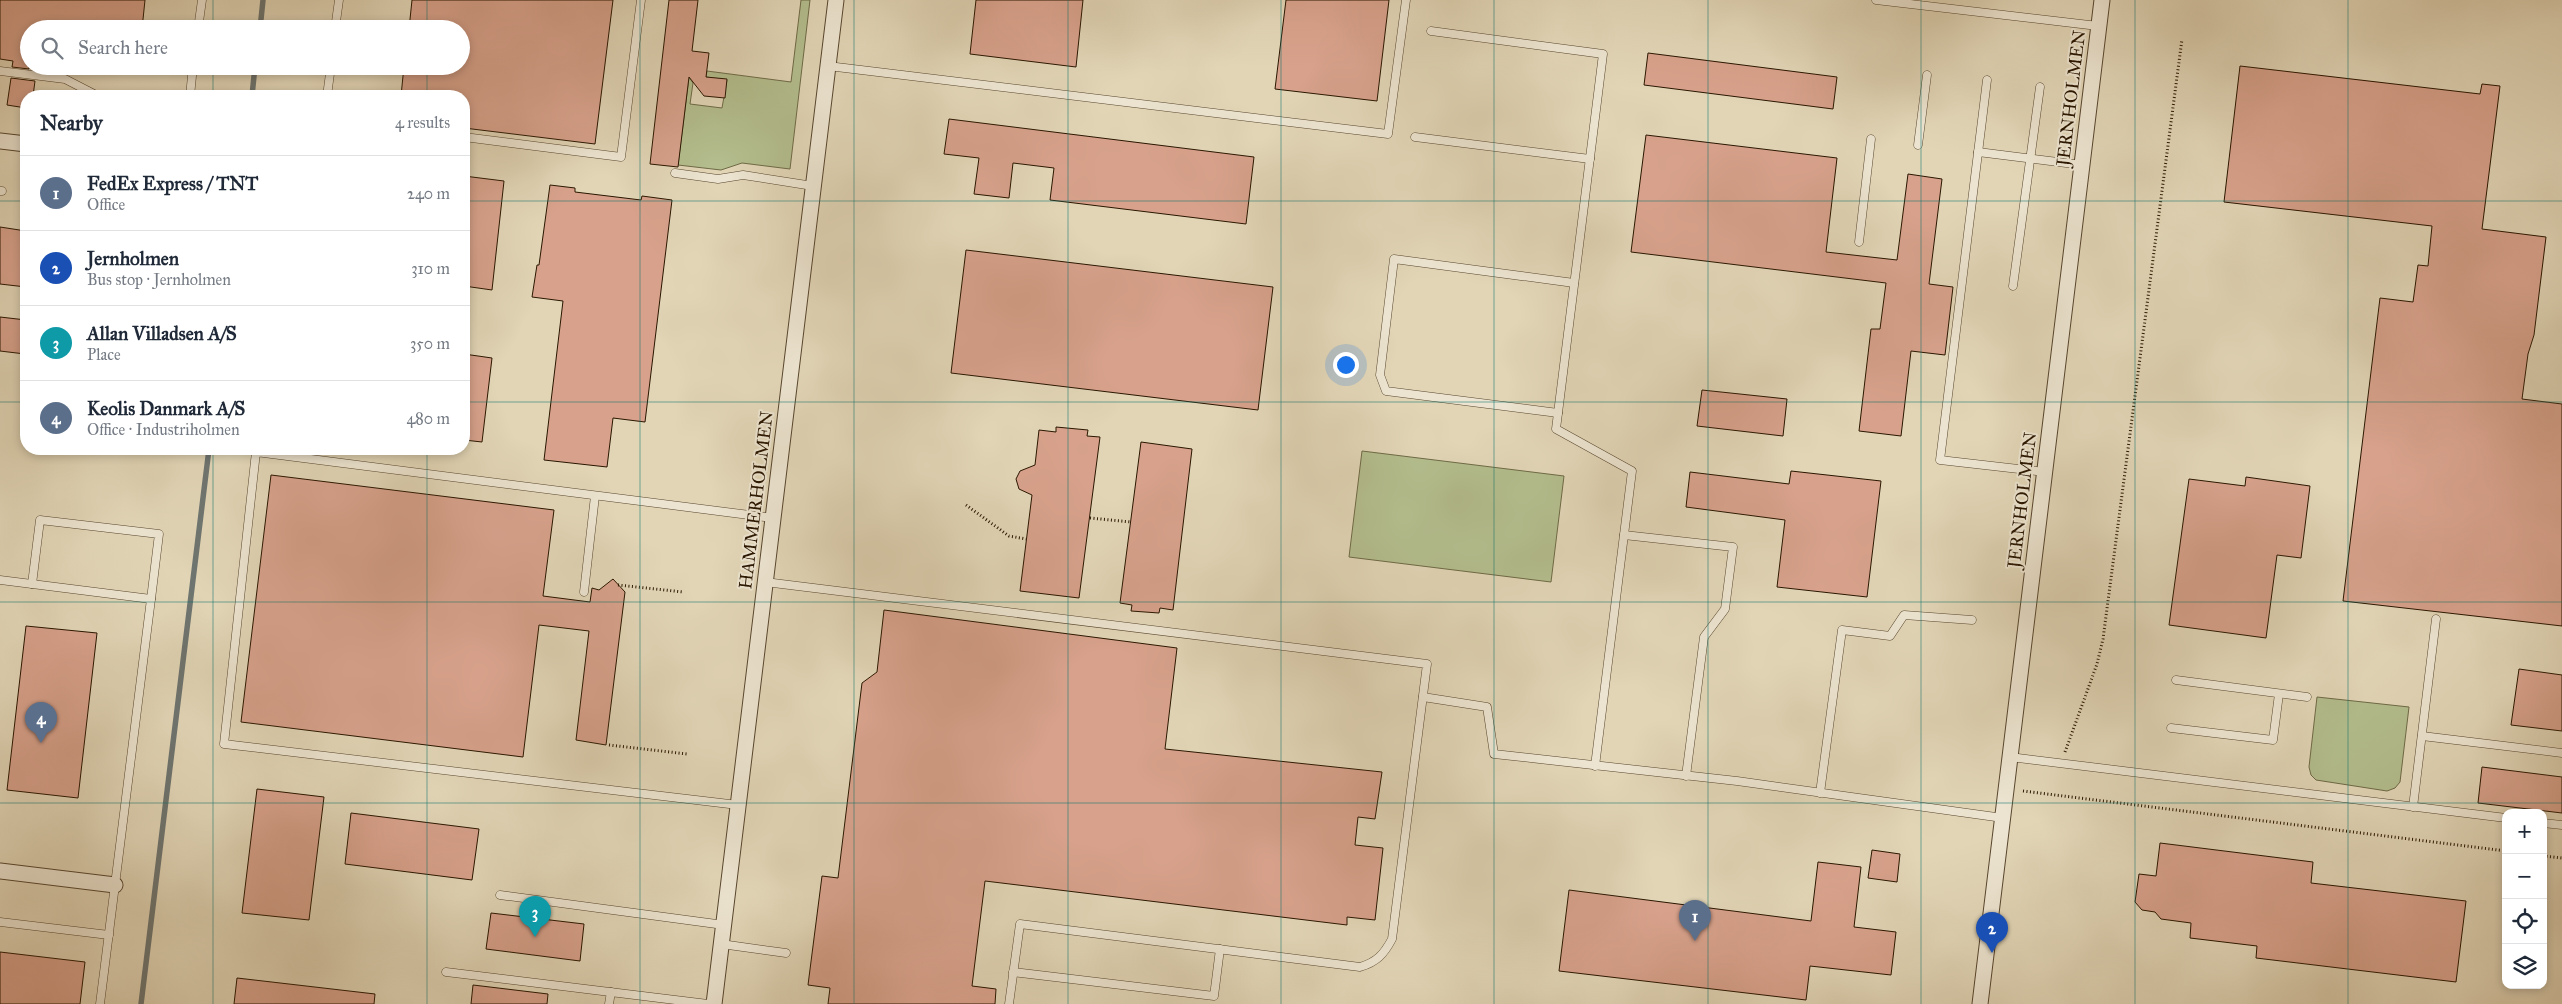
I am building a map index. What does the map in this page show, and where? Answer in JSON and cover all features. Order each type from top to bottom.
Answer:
[{"type":"street","name":"HAMMERHOLMEN","points":[[714,1004],[836,0]]},
{"type":"street","name":"JERNHOLMEN","points":[[1980,1004],[2102,0]]},
{"type":"street","points":[[0,141],[20,143]]},
{"type":"street","points":[[0,871],[115,885]]},
{"type":"lane","points":[[199,20],[202,0]]},
{"type":"lane","points":[[336,20],[339,0]]},
{"type":"lane","points":[[470,138],[621,157],[641,0]]},
{"type":"lane","points":[[828,66],[1388,134],[1406,0]]},
{"type":"lane","points":[[1876,0],[2098,26]]},
{"type":"lane","points":[[1431,31],[1603,54],[1556,429],[1632,471],[1595,766]]},
{"type":"lane","points":[[0,71],[20,73]]},
{"type":"lane","points":[[38,75],[66,78],[87,90]]},
{"type":"lane","points":[[191,90],[192,75]]},
{"type":"lane","points":[[328,90],[330,75]]},
{"type":"lane","points":[[1918,145],[1927,75]]},
{"type":"lane","points":[[1987,80],[1940,460],[2045,472]]},
{"type":"lane","points":[[2013,286],[2040,87]]},
{"type":"lane","points":[[1415,137],[1590,158]]},
{"type":"lane","points":[[1858,242],[1871,140]]},
{"type":"lane","points":[[1978,152],[2082,165]]},
{"type":"lane","points":[[675,173],[718,178],[743,175],[814,186]]},
{"type":"lane","points":[[1558,413],[1386,391],[1380,375],[1390,290],[1394,259],[1574,283]]},
{"type":"lane","points":[[256,455],[224,744],[738,805]]},
{"type":"lane","points":[[279,455],[773,518]]},
{"type":"lane","points":[[584,592],[596,496]]},
{"type":"lane","points":[[32,584],[40,520],[159,534],[100,1004]]},
{"type":"lane","points":[[1624,535],[1732,547],[1726,609],[1704,637],[1686,776]]},
{"type":"lane","points":[[0,580],[151,599]]},
{"type":"lane","points":[[765,582],[1427,664],[1392,939],[1385,952],[1373,963],[1360,967],[1020,924],[1009,1004]]},
{"type":"lane","points":[[1820,792],[1842,630],[1890,636],[1904,615],[1972,620]]},
{"type":"lane","points":[[2413,807],[2436,619]]},
{"type":"lane","points":[[2176,680],[2306,698]]},
{"type":"lane","points":[[2171,728],[2273,740],[2279,694]]},
{"type":"lane","points":[[1423,698],[1487,707],[1494,754],[1820,792],[2003,818]]},
{"type":"lane","points":[[2422,736],[2562,753]]},
{"type":"lane","points":[[2010,756],[2502,818]]},
{"type":"lane","points":[[2547,823],[2562,825]]},
{"type":"lane","points":[[500,895],[724,925]]},
{"type":"lane","points":[[0,922],[109,935]]},
{"type":"lane","points":[[721,944],[786,953]]},
{"type":"lane","points":[[1013,972],[1214,996],[1220,949]]},
{"type":"lane","points":[[446,972],[708,1004]]},
{"type":"lane","points":[[609,1004],[611,992]]},
{"type":"path","points":[[2061,763],[2097,664],[2102,639],[2182,39]]},
{"type":"path","points":[[966,505],[1009,536],[1026,539]]},
{"type":"path","points":[[1090,518],[1130,522]]},
{"type":"path","points":[[618,585],[682,592]]},
{"type":"path","points":[[609,745],[687,754]]},
{"type":"path","points":[[2006,789],[2502,851]]},
{"type":"path","points":[[2547,856],[2562,858]]},
{"type":"green space","points":[[801,0],[810,0],[790,169],[742,163],[721,170],[678,165],[689,77],[693,83],[690,104],[722,108],[727,80],[706,77],[707,71],[791,82]]},
{"type":"green space","points":[[1362,451],[1564,476],[1551,582],[1349,557]]},
{"type":"green space","points":[[2317,697],[2409,707],[2400,782],[2395,788],[2387,791],[2316,780],[2311,775],[2309,767]]},
{"type":"building","points":[[0,0],[145,0],[143,20],[20,20],[20,68],[12,67],[13,61],[0,59]]},
{"type":"building","points":[[412,0],[613,0],[595,144],[470,129],[470,90],[402,90],[403,75],[470,75],[470,20],[410,20]]},
{"type":"building","points":[[669,0],[698,0],[692,51],[709,53],[706,77],[727,79],[725,98],[704,96],[689,77],[678,167],[650,164]]},
{"type":"building","points":[[976,0],[1083,0],[1076,67],[970,54]]},
{"type":"building","points":[[1286,0],[1389,0],[1377,101],[1275,89]]},
{"type":"building","points":[[1648,53],[1837,77],[1833,109],[1644,85]]},
{"type":"building","points":[[2240,66],[2480,94],[2482,84],[2500,86],[2482,229],[2546,237],[2534,335],[2528,354],[2522,399],[2562,404],[2562,626],[2343,601],[2380,298],[2413,302],[2418,265],[2428,266],[2432,226],[2224,202]]},
{"type":"building","points":[[11,78],[35,81],[34,90],[20,90],[20,107],[7,105]]},
{"type":"building","points":[[949,119],[1254,157],[1246,224],[1050,200],[1054,168],[1013,163],[1009,198],[974,194],[979,158],[944,154]]},
{"type":"building","points":[[1646,135],[1837,158],[1826,252],[1897,260],[1908,174],[1942,179],[1929,284],[1953,287],[1945,355],[1911,351],[1901,436],[1859,431],[1871,329],[1880,329],[1886,283],[1631,252]]},
{"type":"building","points":[[470,177],[504,181],[492,290],[470,287]]},
{"type":"building","points":[[550,185],[575,188],[575,192],[641,200],[642,196],[672,200],[645,422],[613,418],[607,467],[544,460],[563,301],[532,297],[537,265],[539,265]]},
{"type":"building","points":[[0,227],[20,230],[20,286],[0,284]]},
{"type":"building","points":[[966,250],[1273,287],[1258,410],[951,373]]},
{"type":"building","points":[[0,317],[20,319],[20,353],[0,351]]},
{"type":"building","points":[[470,355],[492,358],[482,442],[470,441]]},
{"type":"building","points":[[1702,390],[1787,399],[1783,436],[1697,426]]},
{"type":"building","points":[[1056,427],[1088,430],[1087,436],[1100,437],[1079,598],[1020,591],[1032,495],[1019,489],[1016,479],[1020,471],[1035,465],[1039,430],[1056,432]]},
{"type":"building","points":[[1141,442],[1192,449],[1173,610],[1160,608],[1159,613],[1131,611],[1132,605],[1120,603]]},
{"type":"building","points":[[1791,471],[1881,481],[1867,597],[1777,587],[1785,520],[1686,507],[1690,472],[1789,484]]},
{"type":"building","points":[[271,475],[554,510],[543,596],[590,602],[592,588],[599,590],[613,579],[625,592],[606,745],[576,740],[589,631],[539,625],[523,757],[241,722]]},
{"type":"building","points":[[2246,477],[2310,486],[2301,558],[2277,555],[2266,638],[2169,625],[2189,479],[2245,486]]},
{"type":"building","points":[[884,610],[1177,648],[1165,749],[1382,772],[1375,819],[1358,817],[1355,845],[1383,848],[1375,920],[1347,917],[1347,925],[985,881],[972,986],[996,989],[995,1004],[828,1004],[830,988],[808,985],[822,876],[838,878],[862,683],[877,672]]},
{"type":"building","points":[[26,626],[97,633],[78,798],[7,790]]},
{"type":"building","points":[[2519,669],[2562,675],[2562,731],[2511,725]]},
{"type":"building","points":[[2482,767],[2562,777],[2562,813],[2547,811],[2547,809],[2528,809],[2478,803]]},
{"type":"building","points":[[257,789],[324,797],[309,920],[242,913]]},
{"type":"building","points":[[351,813],[479,829],[472,880],[345,864]]},
{"type":"building","points":[[2160,843],[2313,862],[2311,883],[2466,901],[2456,982],[2256,958],[2257,946],[2190,938],[2191,923],[2161,919],[2155,912],[2142,910],[2135,902],[2139,874],[2156,876]]},
{"type":"building","points":[[1872,850],[1900,854],[1897,882],[1868,878]]},
{"type":"building","points":[[1818,862],[1861,867],[1854,927],[1896,932],[1891,975],[1810,966],[1806,1000],[1559,971],[1569,890],[1811,921]]},
{"type":"building","points":[[491,913],[584,924],[580,961],[486,949]]},
{"type":"building","points":[[0,952],[85,962],[80,1004],[0,1004]]},
{"type":"building","points":[[237,978],[375,994],[374,1004],[234,1004]]},
{"type":"building","points":[[473,985],[548,994],[547,1004],[471,1004]]},
{"type":"waterway","points":[[261,20],[263,0]]},
{"type":"waterway","points":[[253,90],[254,75]]},
{"type":"waterway","points":[[141,1004],[208,455]]},
{"type":"place","name":"Keolis Danmark A/S","points":[[41,743]]},
{"type":"place","name":"Allan Villadsen A/S","points":[[535,937]]},
{"type":"place","name":"FedEx Express / TNT","points":[[1695,941]]},
{"type":"place","name":"Jernholmen","points":[[1992,953]]}]
